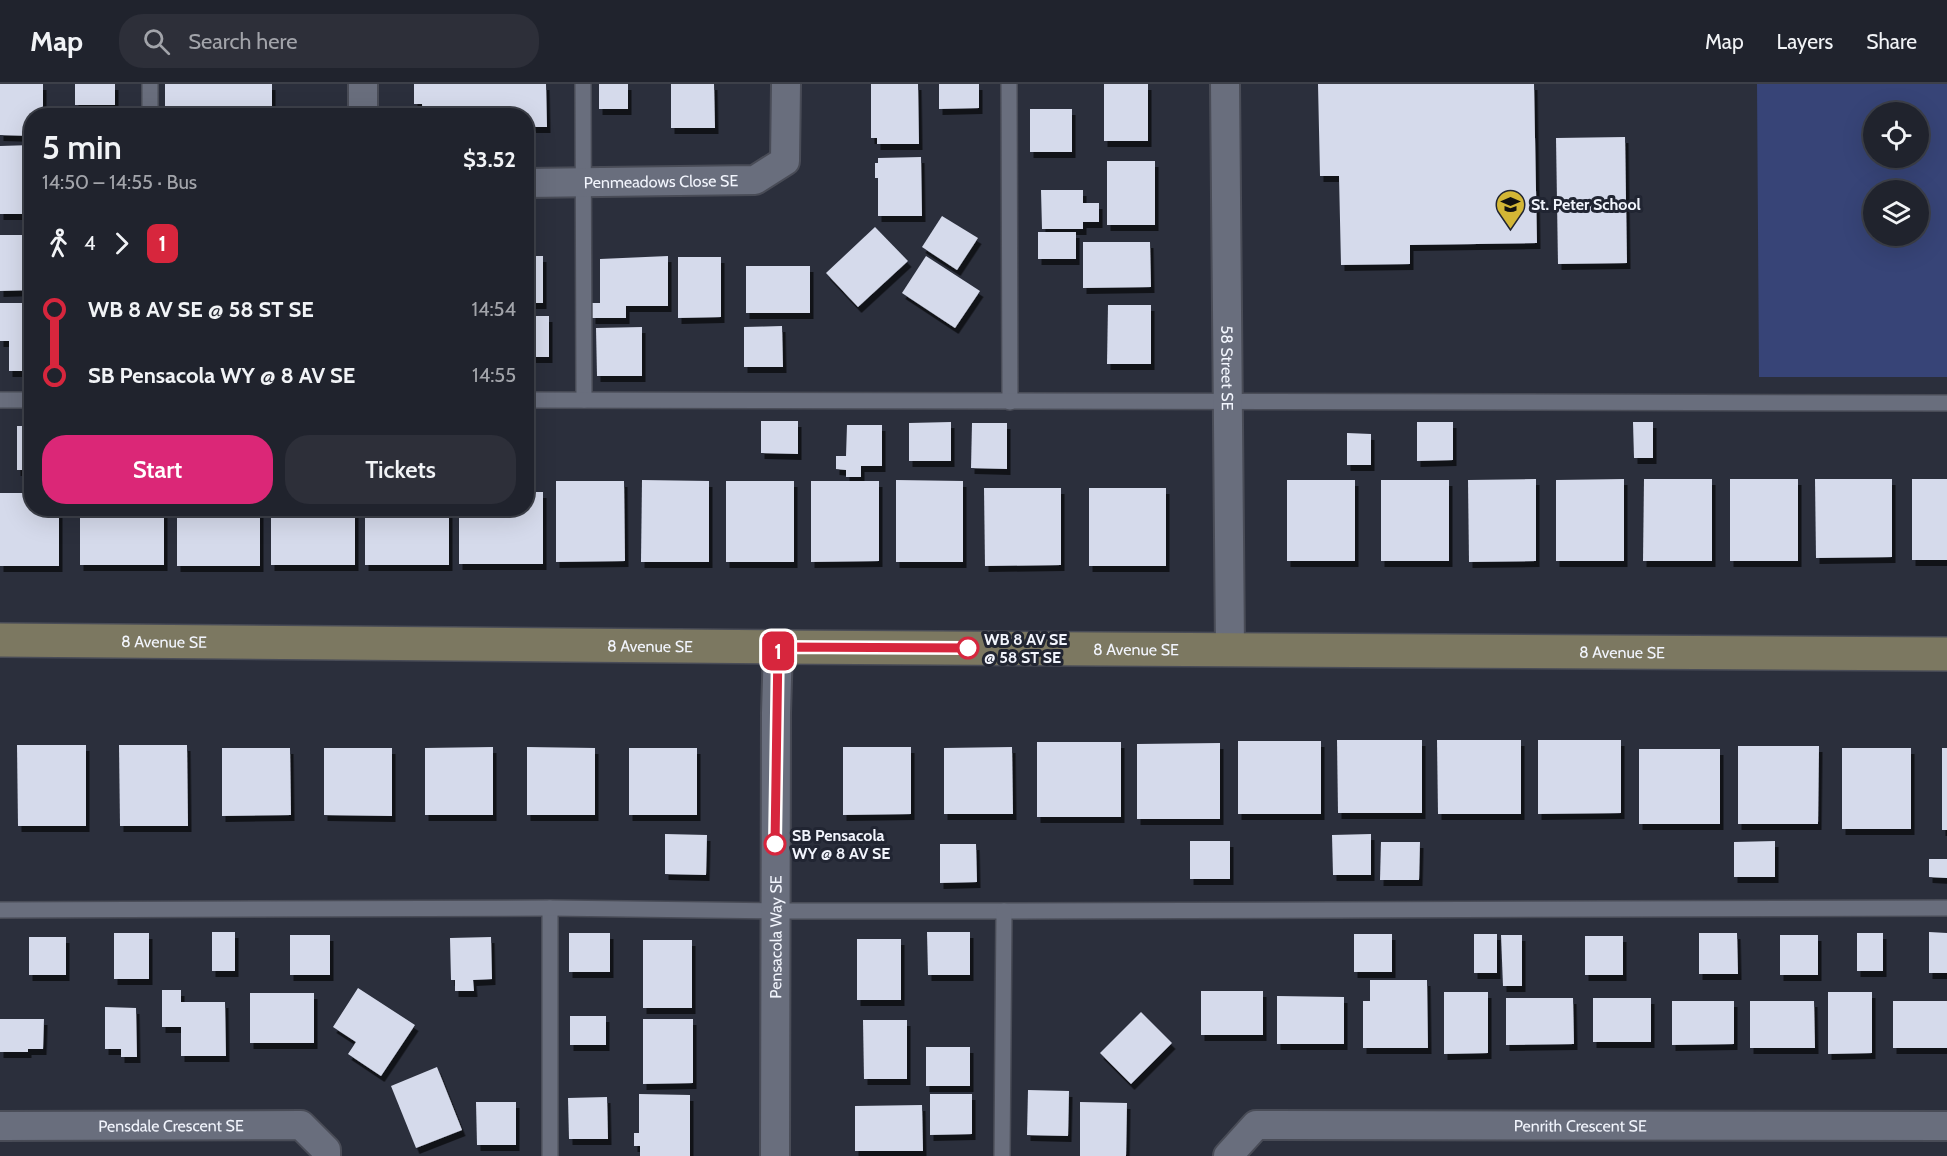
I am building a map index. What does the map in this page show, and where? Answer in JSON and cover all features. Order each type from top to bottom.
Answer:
[{"type":"street","points":[[363,84],[363,108]]},
{"type":"street","name":"Penmeadows Close SE","points":[[534,183],[755,180],[785,160],[786,84]]},
{"type":"street","name":"58 Street SE","points":[[1225,84],[1230,650]]},
{"type":"street","name":"8 Avenue SE","points":[[0,640],[1947,654]]},
{"type":"street","name":"Pensacola Way SE","points":[[775,1156],[778,647]]},
{"type":"street","name":"Pensdale Crescent SE","points":[[0,1126],[301,1125],[326,1150],[326,1156]]},
{"type":"street","name":"Penrith Crescent SE","points":[[1228,1156],[1256,1125],[1947,1126]]},
{"type":"lane","points":[[150,84],[150,108]]},
{"type":"lane","points":[[583,84],[584,400]]},
{"type":"lane","points":[[1009,84],[1010,402]]},
{"type":"lane","points":[[0,400],[24,400]]},
{"type":"lane","points":[[534,400],[1947,403]]},
{"type":"lane","points":[[550,908],[550,1156]]},
{"type":"lane","points":[[0,910],[550,908],[1004,912],[1947,908]]},
{"type":"lane","points":[[1002,1156],[1004,912]]},
{"type":"shaded area","points":[[1757,84],[1947,84],[1947,377],[1759,377]]},
{"type":"building","points":[[0,84],[43,84],[43,108],[24,108],[24,136],[0,135]]},
{"type":"building","points":[[75,84],[115,84],[115,105],[75,105]]},
{"type":"building","points":[[165,84],[272,84],[272,108],[165,108]]},
{"type":"building","points":[[414,84],[546,84],[547,127],[534,127],[534,108],[422,108],[422,104],[414,104]]},
{"type":"building","points":[[599,84],[628,84],[628,109],[599,109]]},
{"type":"building","points":[[671,84],[714,84],[715,128],[671,128]]},
{"type":"building","points":[[871,84],[918,84],[919,144],[877,144],[877,138],[871,138]]},
{"type":"building","points":[[939,84],[979,84],[979,108],[939,109]]},
{"type":"building","points":[[1104,84],[1148,84],[1148,141],[1104,141]]},
{"type":"building","points":[[1318,84],[1534,84],[1537,243],[1410,245],[1410,264],[1341,265],[1339,176],[1320,176]]},
{"type":"building","points":[[1030,109],[1072,109],[1072,152],[1030,152]]},
{"type":"building","points":[[1625,137],[1627,263],[1558,264],[1556,138]]},
{"type":"building","points":[[24,145],[24,214],[0,214],[0,146]]},
{"type":"building","points":[[921,157],[922,216],[878,216],[878,178],[875,178],[875,163],[878,163],[878,158]]},
{"type":"building","points":[[1107,161],[1155,161],[1155,225],[1107,225]]},
{"type":"building","points":[[1041,190],[1083,190],[1083,203],[1099,203],[1099,222],[1083,222],[1083,229],[1042,229]]},
{"type":"building","points":[[942,216],[978,238],[957,270],[922,247]]},
{"type":"building","points":[[875,227],[908,261],[858,307],[826,273]]},
{"type":"building","points":[[1038,232],[1076,232],[1076,259],[1038,259]]},
{"type":"building","points":[[0,235],[24,235],[24,290],[0,291]]},
{"type":"building","points":[[1083,242],[1150,242],[1151,287],[1083,288]]},
{"type":"building","points":[[534,256],[543,256],[543,303],[534,303]]},
{"type":"building","points":[[668,256],[668,306],[626,306],[626,318],[592,318],[592,303],[600,303],[600,259]]},
{"type":"building","points":[[926,256],[980,291],[955,328],[902,293]]},
{"type":"building","points":[[678,257],[721,257],[721,317],[678,318]]},
{"type":"building","points":[[746,266],[810,266],[810,313],[746,313]]},
{"type":"building","points":[[0,303],[24,303],[24,371],[9,371],[9,341],[0,341]]},
{"type":"building","points":[[1108,305],[1151,305],[1151,364],[1107,364]]},
{"type":"building","points":[[534,316],[549,316],[549,357],[534,357]]},
{"type":"building","points":[[782,326],[783,367],[744,367],[744,327]]},
{"type":"building","points":[[642,327],[642,376],[597,376],[596,328]]},
{"type":"building","points":[[761,421],[798,421],[798,454],[761,453]]},
{"type":"building","points":[[951,422],[951,461],[909,461],[909,423]]},
{"type":"building","points":[[1417,422],[1453,422],[1453,460],[1417,461]]},
{"type":"building","points":[[1633,422],[1653,422],[1653,458],[1634,458]]},
{"type":"building","points":[[972,423],[1007,423],[1007,469],[971,468]]},
{"type":"building","points":[[847,425],[882,425],[882,466],[861,466],[861,477],[846,477],[846,470],[836,469],[836,456],[846,456]]},
{"type":"building","points":[[17,426],[24,426],[24,470],[17,470]]},
{"type":"building","points":[[1347,433],[1371,434],[1371,465],[1347,465]]},
{"type":"building","points":[[1536,479],[1536,561],[1469,562],[1468,480]]},
{"type":"building","points":[[1624,479],[1624,561],[1556,561],[1556,480]]},
{"type":"building","points":[[1644,479],[1712,479],[1712,561],[1643,561]]},
{"type":"building","points":[[1730,479],[1798,479],[1798,561],[1730,561]]},
{"type":"building","points":[[1815,479],[1892,479],[1892,557],[1816,558]]},
{"type":"building","points":[[1912,479],[1947,479],[1947,560],[1912,560]]},
{"type":"building","points":[[642,480],[709,481],[709,562],[641,562]]},
{"type":"building","points":[[896,480],[963,481],[963,562],[896,562]]},
{"type":"building","points":[[1287,480],[1355,480],[1355,561],[1287,561]]},
{"type":"building","points":[[1381,480],[1449,480],[1449,561],[1381,561]]},
{"type":"building","points":[[556,481],[624,481],[625,561],[556,562]]},
{"type":"building","points":[[726,481],[794,481],[794,562],[726,562]]},
{"type":"building","points":[[811,481],[879,481],[879,561],[811,562]]},
{"type":"building","points":[[984,488],[1061,488],[1061,565],[985,566]]},
{"type":"building","points":[[1089,488],[1166,488],[1166,566],[1089,566]]},
{"type":"building","points":[[534,492],[543,492],[543,564],[459,564],[459,516],[534,516]]},
{"type":"building","points":[[0,493],[24,493],[24,516],[59,516],[59,566],[0,566]]},
{"type":"building","points":[[80,516],[164,516],[164,565],[80,565]]},
{"type":"building","points":[[177,516],[260,516],[260,566],[177,566]]},
{"type":"building","points":[[271,516],[355,516],[355,565],[271,565]]},
{"type":"building","points":[[365,516],[449,516],[449,565],[365,565]]},
{"type":"building","points":[[1337,740],[1422,740],[1422,813],[1338,813]]},
{"type":"building","points":[[1437,740],[1521,740],[1521,814],[1438,814]]},
{"type":"building","points":[[1538,740],[1621,740],[1621,813],[1538,814]]},
{"type":"building","points":[[1238,741],[1321,741],[1321,814],[1238,814]]},
{"type":"building","points":[[1037,742],[1121,742],[1121,817],[1037,817]]},
{"type":"building","points":[[1220,743],[1220,819],[1137,819],[1137,744]]},
{"type":"building","points":[[17,745],[86,745],[86,826],[18,826]]},
{"type":"building","points":[[119,745],[187,745],[188,826],[120,826]]},
{"type":"building","points":[[1738,746],[1819,746],[1818,824],[1738,824]]},
{"type":"building","points":[[493,747],[493,815],[425,815],[425,748]]},
{"type":"building","points":[[527,747],[595,748],[595,815],[527,815]]},
{"type":"building","points":[[843,747],[911,747],[911,814],[843,815]]},
{"type":"building","points":[[1012,747],[1013,814],[944,814],[944,748]]},
{"type":"building","points":[[222,748],[290,748],[291,815],[222,816]]},
{"type":"building","points":[[324,748],[392,748],[392,816],[324,815]]},
{"type":"building","points":[[629,748],[697,748],[697,815],[629,815]]},
{"type":"building","points":[[1842,748],[1911,748],[1911,829],[1842,829]]},
{"type":"building","points":[[1942,748],[1947,748],[1947,830],[1942,830]]},
{"type":"building","points":[[1639,749],[1720,749],[1720,824],[1639,824]]},
{"type":"building","points":[[665,834],[707,835],[706,875],[665,874]]},
{"type":"building","points":[[1371,834],[1371,875],[1333,875],[1332,835]]},
{"type":"building","points":[[1190,841],[1230,841],[1230,879],[1190,879]]},
{"type":"building","points":[[1775,841],[1775,877],[1734,877],[1734,842]]},
{"type":"building","points":[[1381,842],[1420,842],[1419,880],[1380,880]]},
{"type":"building","points":[[940,844],[976,844],[977,882],[940,883]]},
{"type":"building","points":[[1929,859],[1947,859],[1947,878],[1929,877]]},
{"type":"building","points":[[212,932],[235,932],[235,971],[212,971]]},
{"type":"building","points":[[927,932],[970,932],[970,975],[928,975]]},
{"type":"building","points":[[1929,932],[1947,933],[1947,973],[1929,973]]},
{"type":"building","points":[[114,933],[149,933],[149,979],[114,979]]},
{"type":"building","points":[[569,933],[610,933],[610,972],[569,972]]},
{"type":"building","points":[[1699,933],[1737,933],[1738,974],[1699,974]]},
{"type":"building","points":[[1857,933],[1883,933],[1883,971],[1857,971]]},
{"type":"building","points":[[1354,934],[1392,934],[1392,972],[1354,972]]},
{"type":"building","points":[[1474,934],[1497,934],[1497,973],[1474,973]]},
{"type":"building","points":[[290,935],[330,935],[330,975],[290,975]]},
{"type":"building","points":[[1501,935],[1522,935],[1522,986],[1503,986]]},
{"type":"building","points":[[1780,935],[1818,935],[1818,975],[1780,975]]},
{"type":"building","points":[[1585,936],[1623,936],[1623,975],[1585,975]]},
{"type":"building","points":[[29,937],[66,937],[66,975],[29,975]]},
{"type":"building","points":[[491,937],[492,979],[473,980],[474,991],[455,991],[455,980],[451,980],[450,938]]},
{"type":"building","points":[[857,939],[901,939],[901,1000],[857,1000]]},
{"type":"building","points":[[643,940],[692,940],[692,1008],[643,1008]]},
{"type":"building","points":[[1370,980],[1427,980],[1428,1048],[1363,1048],[1363,1001],[1370,1001]]},
{"type":"building","points":[[358,988],[415,1025],[381,1076],[348,1054],[356,1042],[333,1027]]},
{"type":"building","points":[[162,990],[181,990],[181,1002],[225,1002],[226,1056],[181,1056],[181,1027],[162,1027]]},
{"type":"building","points":[[1201,991],[1263,991],[1263,1035],[1201,1035]]},
{"type":"building","points":[[1444,992],[1488,992],[1488,1053],[1444,1054]]},
{"type":"building","points":[[1828,992],[1872,992],[1872,1053],[1828,1054]]},
{"type":"building","points":[[250,993],[314,993],[314,1043],[250,1043]]},
{"type":"building","points":[[1277,996],[1344,997],[1344,1044],[1277,1044]]},
{"type":"building","points":[[1506,998],[1573,998],[1574,1044],[1506,1045]]},
{"type":"building","points":[[1593,998],[1651,998],[1651,1042],[1593,1042]]},
{"type":"building","points":[[1672,1001],[1734,1001],[1734,1044],[1672,1045]]},
{"type":"building","points":[[1750,1001],[1814,1001],[1815,1048],[1750,1048]]},
{"type":"building","points":[[1893,1001],[1947,1001],[1947,1048],[1893,1048]]},
{"type":"building","points":[[105,1007],[136,1008],[137,1057],[121,1057],[121,1049],[105,1049]]},
{"type":"building","points":[[1141,1012],[1172,1043],[1131,1084],[1100,1053]]},
{"type":"building","points":[[570,1016],[606,1016],[606,1045],[570,1045]]},
{"type":"building","points":[[0,1019],[44,1019],[43,1049],[28,1049],[28,1052],[0,1052]]},
{"type":"building","points":[[643,1019],[693,1019],[693,1083],[643,1084]]},
{"type":"building","points":[[863,1020],[907,1020],[907,1079],[864,1079]]},
{"type":"building","points":[[926,1047],[970,1047],[970,1086],[926,1086]]},
{"type":"building","points":[[437,1067],[462,1130],[416,1148],[391,1086]]},
{"type":"building","points":[[1028,1090],[1069,1091],[1068,1136],[1027,1135]]},
{"type":"building","points":[[639,1094],[690,1095],[690,1156],[640,1156],[640,1146],[634,1146],[634,1133],[639,1133]]},
{"type":"building","points":[[930,1094],[972,1094],[972,1134],[930,1135]]},
{"type":"building","points":[[607,1097],[608,1139],[569,1139],[568,1098]]},
{"type":"building","points":[[476,1102],[516,1102],[516,1145],[477,1145]]},
{"type":"building","points":[[1080,1102],[1127,1103],[1126,1156],[1080,1156]]},
{"type":"building","points":[[922,1105],[923,1151],[855,1151],[855,1106]]},
{"type":"bus line","name":"1","points":[[775,844],[778,647],[968,648]]},
{"type":"place","name":"St. Peter School","points":[[1510,230]]},
{"type":"place","name":"WB 8 AV SE @ 58 ST SE","points":[[968,648]]},
{"type":"place","name":"SB Pensacola WY @ 8 AV SE","points":[[775,844]]}]
